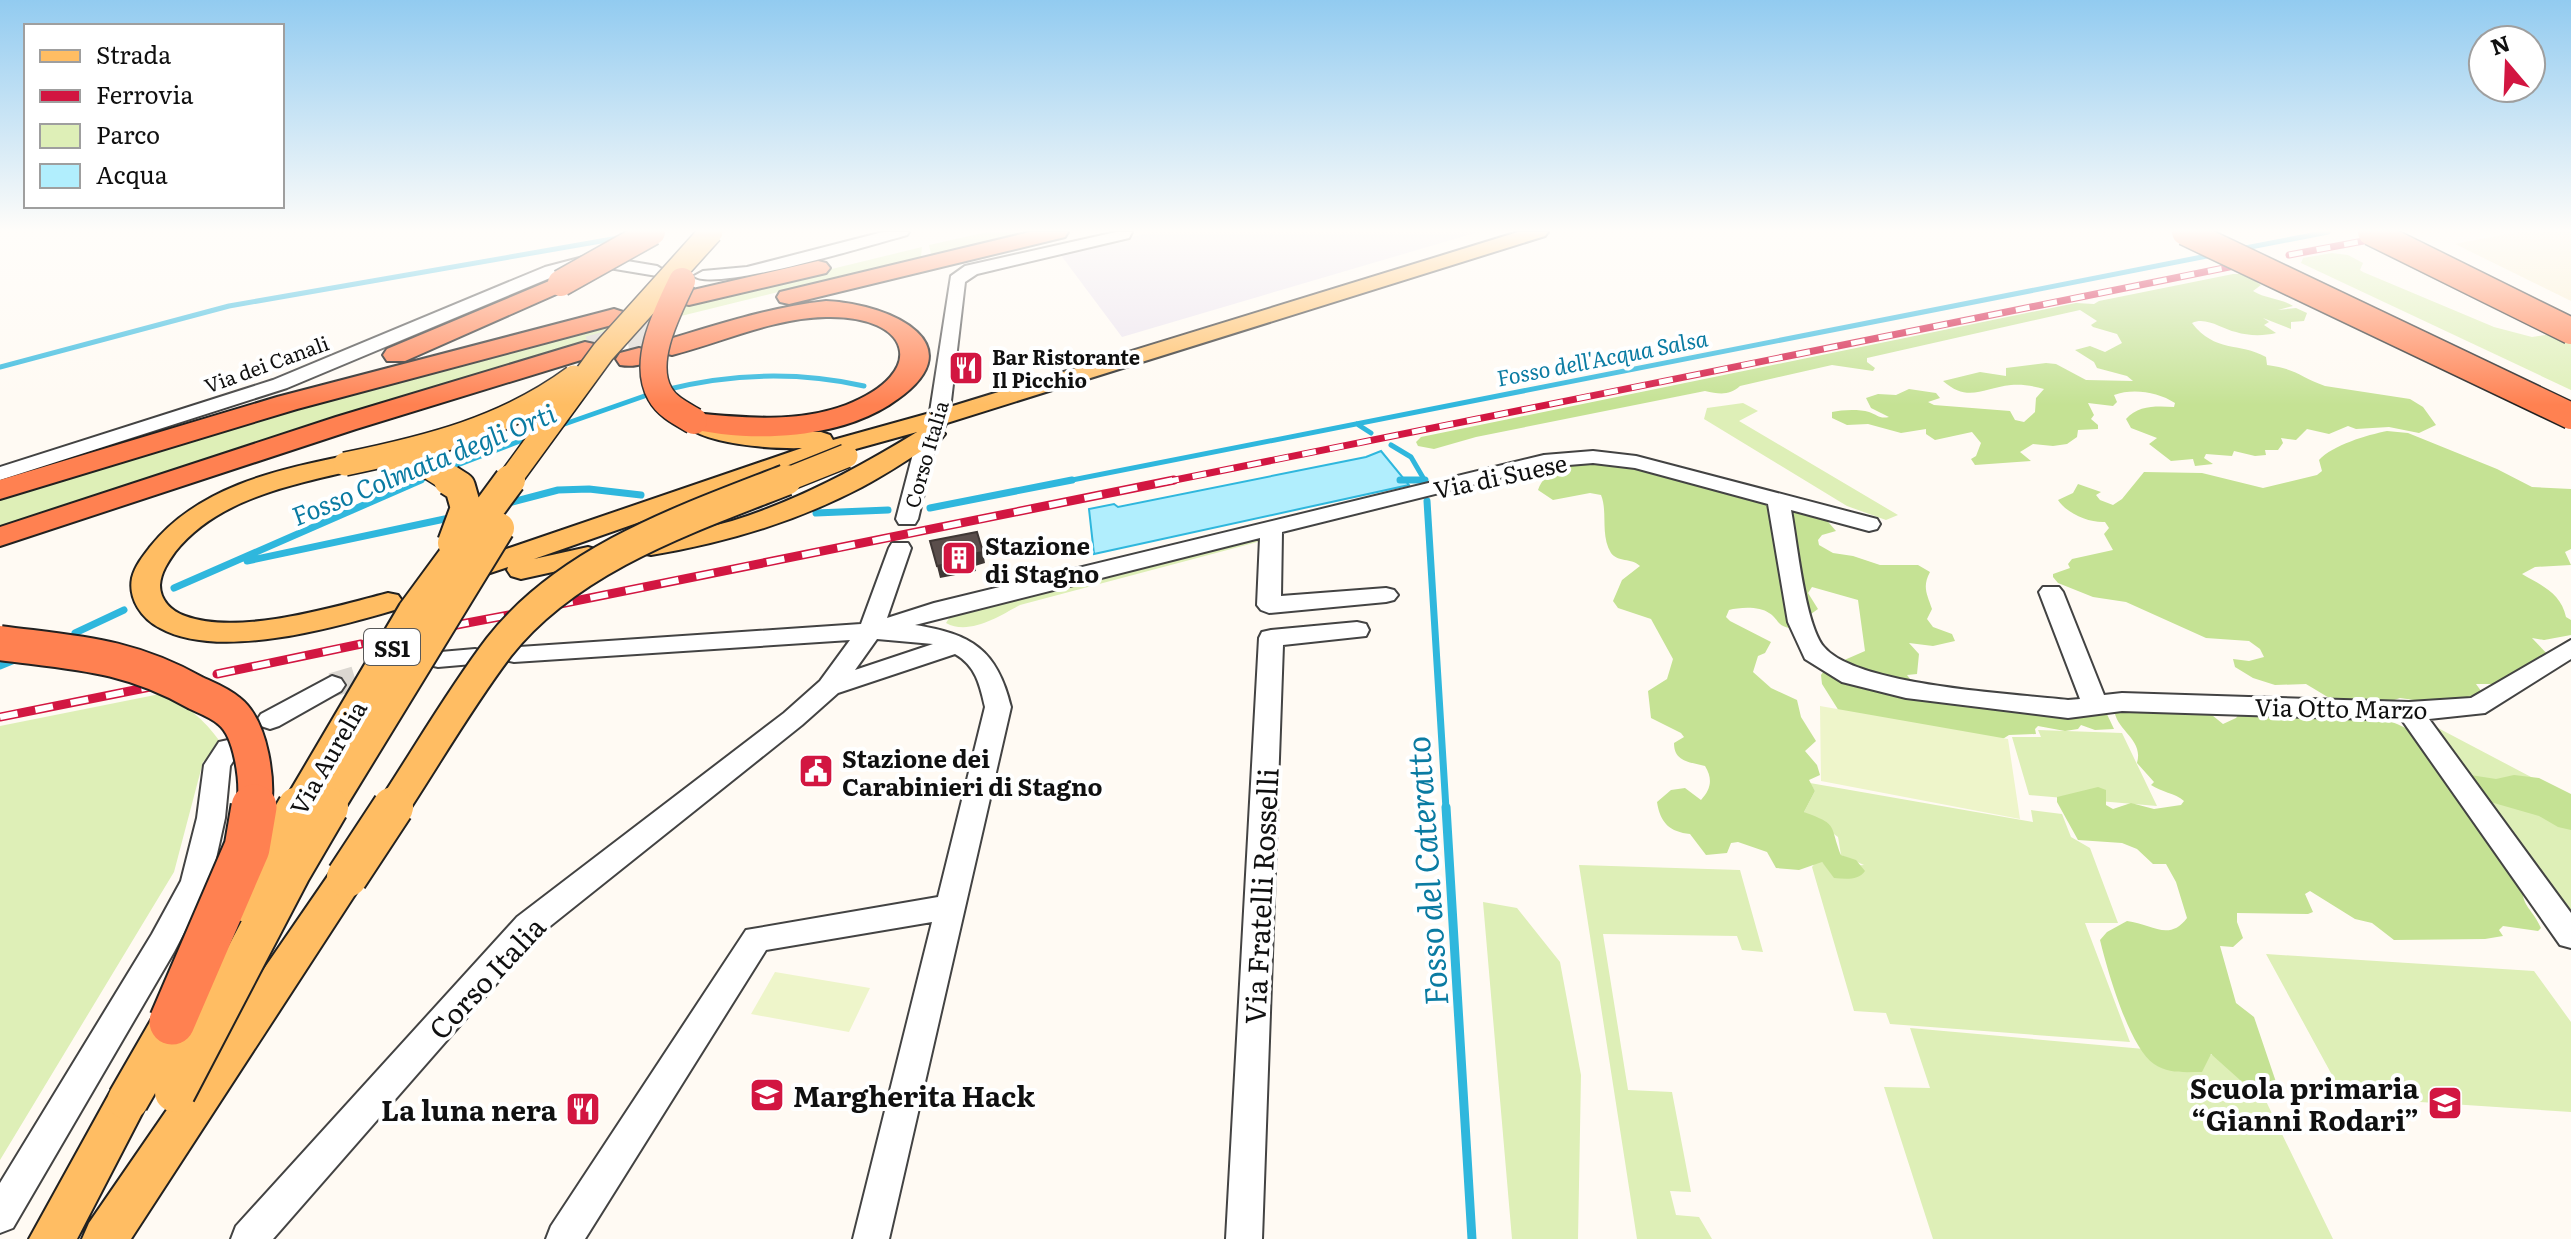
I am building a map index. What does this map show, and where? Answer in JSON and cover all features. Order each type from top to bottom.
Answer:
[{"type":"highway","points":[[96,460],[395,355],[545,290]]},
{"type":"highway","points":[[680,290],[660,335],[656,376],[659,392],[669,405],[694,421],[757,427],[783,426],[849,412],[879,399],[897,385],[913,364],[917,352],[915,343],[888,319],[859,311],[827,309],[673,337],[815,290]]},
{"type":"highway","points":[[2306,290],[2571,416]]},
{"type":"highway","points":[[2333,290],[2571,402]]},
{"type":"highway","points":[[2488,290],[2571,331]]},
{"type":"highway","points":[[2506,290],[2571,323]]},
{"type":"highway","points":[[0,490],[301,399],[614,317]]},
{"type":"highway","points":[[0,537],[346,423],[614,354]]},
{"type":"highway","points":[[217,467],[557,378]]},
{"type":"highway","points":[[0,643],[90,653],[161,673],[231,712],[250,745],[256,795],[247,848],[172,1022]]},
{"type":"main road","name":"Via Aurelia","points":[[52,1239],[401,607],[665,290]]},
{"type":"main road","name":"Via Aurelia","points":[[98,1239],[290,872],[485,548],[567,429],[649,319],[676,290]]},
{"type":"main road","points":[[105,1239],[500,646],[525,617],[611,555],[846,456],[1359,290]]},
{"type":"main road","points":[[345,464],[384,462],[430,468],[452,479],[465,497],[462,526],[401,607],[263,630],[210,631],[168,620],[153,608],[146,594],[145,581],[160,551],[173,537],[214,508],[256,488],[313,470],[447,442],[500,424],[614,354]]},
{"type":"main road","points":[[694,421],[718,432],[762,440],[832,439],[936,426]]},
{"type":"main road","points":[[651,547],[702,538],[766,521],[855,481],[936,426]]},
{"type":"main road","points":[[588,556],[484,573],[722,482],[882,433]]},
{"type":"street","name":"Via dei Canali","points":[[0,474],[280,384],[506,290]]},
{"type":"street","name":"Corso Italia","points":[[907,519],[917,475],[936,426],[956,290]]},
{"type":"street","name":"Via di Suese","points":[[870,631],[934,611],[1544,461],[1593,457],[1636,462],[1869,524]]},
{"type":"street","name":"Via Otto Marzo","points":[[1778,500],[1800,622],[1814,653],[1851,676],[1906,689],[2068,709],[2122,702],[2409,711],[2476,707],[2571,648]]},
{"type":"street","points":[[1271,528],[1269,605],[1386,595]]},
{"type":"street","name":"Corso Italia","points":[[249,1239],[528,926],[793,719],[829,687],[870,631],[900,548]]},
{"type":"street","points":[[2051,592],[2095,705]]},
{"type":"street","name":"Via Fratelli Rosselli","points":[[1244,1239],[1271,638],[1357,630]]},
{"type":"street","points":[[514,654],[870,631],[920,632],[960,644],[986,666],[995,685],[998,707],[871,1239]]},
{"type":"street","name":"Corso Italia","points":[[829,687],[960,644]]},
{"type":"street","points":[[438,659],[475,657]]},
{"type":"street","points":[[270,720],[332,685]]},
{"type":"street","points":[[2409,711],[2571,936]]},
{"type":"street","points":[[0,1216],[163,943],[196,881],[211,818],[217,765],[228,749]]},
{"type":"street","points":[[564,1239],[757,939],[950,907]]},
{"type":"shaded area","points":[[1087,290],[1282,290],[1122,337]]},
{"type":"shaded area","points":[[2548,290],[2571,290],[2571,301]]},
{"type":"green space","points":[[746,290],[788,290],[529,359],[0,526],[0,497],[271,412],[519,345]]},
{"type":"green space","points":[[2154,290],[2255,290],[2263,296],[2293,306],[2278,310],[2296,308],[2307,313],[2304,321],[2291,322],[2291,329],[2263,318],[2269,322],[2264,325],[2276,333],[2261,335],[2241,333],[2208,322],[2192,323],[2209,339],[2256,352],[2266,357],[2267,365],[2292,371],[2325,386],[2410,399],[2423,407],[2436,425],[2419,433],[2389,427],[2356,429],[2348,426],[2329,434],[2307,429],[2296,440],[2281,438],[2283,443],[2278,450],[2265,450],[2266,455],[2234,451],[2232,456],[2206,454],[2204,458],[2213,464],[2195,466],[2193,459],[2171,461],[2149,444],[2157,438],[2131,428],[2126,419],[2142,409],[2174,407],[2175,403],[2153,394],[2129,392],[2114,395],[2117,402],[2113,406],[2088,403],[2094,415],[2091,419],[2098,429],[2078,430],[2077,437],[2067,444],[2033,444],[2020,452],[2031,461],[1975,465],[1971,459],[1976,456],[1981,443],[1972,432],[1935,440],[1926,434],[1926,429],[1901,433],[1868,424],[1847,425],[1832,418],[1832,412],[1850,410],[1889,417],[1871,408],[1866,398],[1878,394],[1896,395],[1909,389],[1936,393],[1940,398],[1928,402],[1934,405],[2010,411],[2015,420],[2024,422],[2035,412],[2036,398],[2044,389],[2015,385],[1968,393],[1952,388],[1943,381],[1980,372],[2006,376],[2006,368],[2046,363],[2056,364],[2086,380],[2133,381],[2127,376],[2097,368],[2094,362],[2075,350],[2090,346],[2105,352],[2122,343],[2117,334],[2093,327],[2091,325],[2097,321],[2080,310],[1867,358],[1867,362],[1875,368],[1873,371],[1832,365],[1740,386],[1728,393],[1705,391],[1476,437],[1434,449],[1418,446],[1416,442],[1421,437],[2076,303],[2094,304]]},
{"type":"green space","points":[[2358,290],[2405,290],[2494,327],[2532,337],[2560,333],[2571,338],[2571,390]]},
{"type":"green space","points":[[1743,403],[1758,411],[1739,421],[1898,515],[1886,520],[1847,506],[1704,419],[1707,408]]},
{"type":"green space","points":[[2387,431],[2408,433],[2497,469],[2532,487],[2571,489],[2571,549],[2565,552],[2571,565],[2535,567],[2522,574],[2560,602],[2566,617],[2571,620],[2571,635],[2544,640],[2532,638],[2553,660],[2503,684],[2476,684],[2489,702],[2428,702],[2400,698],[2362,711],[2331,699],[2306,684],[2275,685],[2253,678],[2235,667],[2233,659],[2249,661],[2264,657],[2260,649],[2249,641],[2206,638],[2126,602],[2093,597],[2058,583],[2053,577],[2053,574],[2070,568],[2068,564],[2072,559],[2113,550],[2104,534],[2109,528],[2105,522],[2079,517],[2058,500],[2073,493],[2078,484],[2101,492],[2096,495],[2100,500],[2113,505],[2122,499],[2144,472],[2202,473],[2263,488],[2317,475],[2322,471],[2319,460],[2325,455],[2341,445]]},
{"type":"green space","points":[[1590,462],[1713,477],[1783,508],[1822,515],[1836,531],[1822,535],[1819,545],[1833,553],[1880,565],[1918,565],[1930,572],[1926,586],[1932,609],[1927,619],[1933,627],[1952,634],[1955,641],[1933,646],[1909,643],[1919,654],[1917,674],[1907,675],[1910,679],[1945,690],[2105,710],[2114,729],[2095,730],[2081,725],[2078,729],[2065,731],[2038,726],[2036,734],[2009,735],[1998,742],[1839,711],[1822,684],[1821,675],[1826,668],[1865,651],[1858,600],[1812,587],[1808,593],[1818,609],[1791,628],[1783,626],[1760,609],[1729,610],[1726,617],[1730,621],[1771,642],[1765,653],[1758,656],[1753,672],[1771,688],[1797,700],[1801,717],[1816,741],[1805,751],[1817,765],[1820,775],[1809,780],[1815,791],[1804,812],[1828,823],[1841,855],[1856,860],[1865,871],[1855,878],[1842,879],[1834,878],[1822,862],[1799,870],[1776,868],[1767,852],[1738,842],[1731,843],[1727,853],[1706,855],[1690,834],[1667,825],[1658,809],[1657,802],[1671,790],[1685,788],[1701,800],[1710,780],[1705,766],[1684,760],[1677,754],[1674,743],[1684,737],[1681,733],[1651,718],[1648,691],[1667,679],[1673,659],[1651,619],[1618,608],[1613,601],[1622,580],[1640,566],[1611,553],[1606,539],[1601,495],[1590,493],[1553,500],[1538,490],[1552,472]]},
{"type":"green space","points":[[1258,536],[1265,540],[1020,605],[974,626],[946,623],[951,615]]},
{"type":"green space","points":[[165,693],[197,716],[223,746],[203,762],[174,872],[0,1160],[0,726]]},
{"type":"green space","points":[[1820,706],[2008,739],[2020,819],[1821,781]]},
{"type":"green space","points":[[2244,708],[2358,713],[2401,725],[2419,736],[2524,878],[2524,900],[2541,928],[2538,931],[2503,926],[2499,930],[2503,936],[2485,939],[2394,940],[2372,923],[2355,919],[2310,891],[2305,894],[2313,912],[2308,914],[2237,913],[2243,938],[2233,947],[2220,946],[2236,1003],[2254,1017],[2276,1082],[2267,1090],[2240,1080],[2211,1054],[2202,1072],[2165,1069],[2145,1055],[2120,1006],[2100,940],[2107,932],[2127,921],[2160,930],[2174,929],[2180,925],[2187,918],[2176,882],[2166,864],[2153,864],[2137,849],[2122,843],[2078,840],[2057,802],[2057,797],[2098,787],[2106,790],[2106,805],[2113,809],[2131,803],[2154,809],[2181,805],[2184,801],[2180,798],[2151,785],[2154,782],[2137,763],[2137,748],[2119,723],[2114,709],[2207,711],[2223,724],[2236,718]]},
{"type":"green space","points":[[2419,718],[2571,798],[2571,925]]},
{"type":"green space","points":[[2038,730],[2122,733],[2157,806],[2029,795],[2012,737],[2041,737]]},
{"type":"green space","points":[[2464,774],[2496,779],[2514,775],[2539,778],[2571,794],[2571,830],[2558,827],[2539,816],[2480,799]]},
{"type":"green space","points":[[1810,783],[2033,822],[2031,810],[2062,814],[2071,837],[2090,848],[2118,923],[2085,923],[2130,1042],[1890,1024],[1886,1013],[1854,1011],[1812,867],[1816,862],[1822,862],[1828,868],[1864,865],[1841,855],[1838,837],[1804,812],[1815,791]]},
{"type":"green space","points":[[1579,865],[1740,870],[1763,952],[1742,950],[1737,936],[1603,934],[1628,1090],[1672,1092],[1691,1192],[1670,1191],[1676,1215],[1699,1217],[1712,1239],[1637,1239]]},
{"type":"green space","points":[[1483,902],[1517,908],[1560,962],[1581,1075],[1578,1239],[1512,1239]]},
{"type":"green space","points":[[2266,954],[2534,971],[2571,1022],[2571,1112],[2344,1097]]},
{"type":"green space","points":[[775,972],[870,988],[849,1032],[751,1014]]},
{"type":"green space","points":[[1910,1028],[2245,1058],[2333,1239],[1933,1239],[1884,1087],[1930,1088]]},
{"type":"water","points":[[1381,451],[1409,485],[1094,554],[1089,509],[1114,504],[1118,507],[1366,457]]},
{"type":"building","points":[[977,532],[983,552],[972,554],[973,559],[937,566],[930,541]]},
{"type":"waterway","points":[[0,367],[229,306],[322,290]]},
{"type":"waterway","name":"Fosso dell'Acqua Salsa","points":[[1062,482],[2036,290]]},
{"type":"waterway","name":"Fosso Colmata degli Orti","points":[[665,390],[715,380],[764,376],[814,378],[864,386]]},
{"type":"waterway","name":"Fosso Colmata degli Orti","points":[[556,427],[653,393]]},
{"type":"waterway","name":"Fosso del Cateratto","points":[[1357,424],[1371,433]]},
{"type":"waterway","name":"Fosso Colmata degli Orti","points":[[447,469],[533,436]]},
{"type":"waterway","name":"Fosso del Cateratto","points":[[1391,445],[1411,457],[1424,480]]},
{"type":"waterway","name":"Fosso Colmata degli Orti","points":[[416,482],[432,475]]},
{"type":"waterway","name":"Fosso Colmata degli Orti","points":[[174,588],[421,480]]},
{"type":"waterway","name":"Fosso dell'Acqua Salsa","points":[[930,508],[1072,480]]},
{"type":"waterway","points":[[1400,480],[1424,480]]},
{"type":"waterway","name":"Fosso dell'Acqua Salsa","points":[[505,504],[558,490],[589,489],[641,495]]},
{"type":"waterway","name":"Fosso del Cateratto","points":[[1427,501],[1446,809]]},
{"type":"waterway","name":"Fosso dell'Acqua Salsa","points":[[816,513],[888,510]]},
{"type":"waterway","name":"Fosso dell'Acqua Salsa","points":[[247,561],[454,517]]},
{"type":"waterway","points":[[75,633],[124,610]]},
{"type":"waterway","points":[[0,666],[17,659]]},
{"type":"waterway","name":"Fosso del Cateratto","points":[[1446,807],[1472,1239]]},
{"type":"tunnel","points":[[589,349],[673,327]]},
{"type":"tunnel","points":[[332,685],[389,668]]},
{"type":"railway","points":[[1165,482],[2116,290]]},
{"type":"railway","points":[[555,605],[1174,480]]},
{"type":"railway","points":[[451,626],[509,615]]},
{"type":"railway","points":[[217,674],[361,644]]},
{"type":"railway","points":[[0,717],[150,687]]},
{"type":"place","name":"Bar Ristorante Il Picchio","points":[[966,368]]},
{"type":"place","name":"Stazione di Stagno","points":[[959,558]]},
{"type":"place","name":"Stazione dei Carabinieri di Stagno","points":[[816,771]]},
{"type":"place","name":"Margherita Hack","points":[[767,1095]]},
{"type":"place","name":"Scuola primaria “Gianni Rodari”","points":[[2445,1103]]},
{"type":"place","name":"La luna nera","points":[[583,1109]]}]
